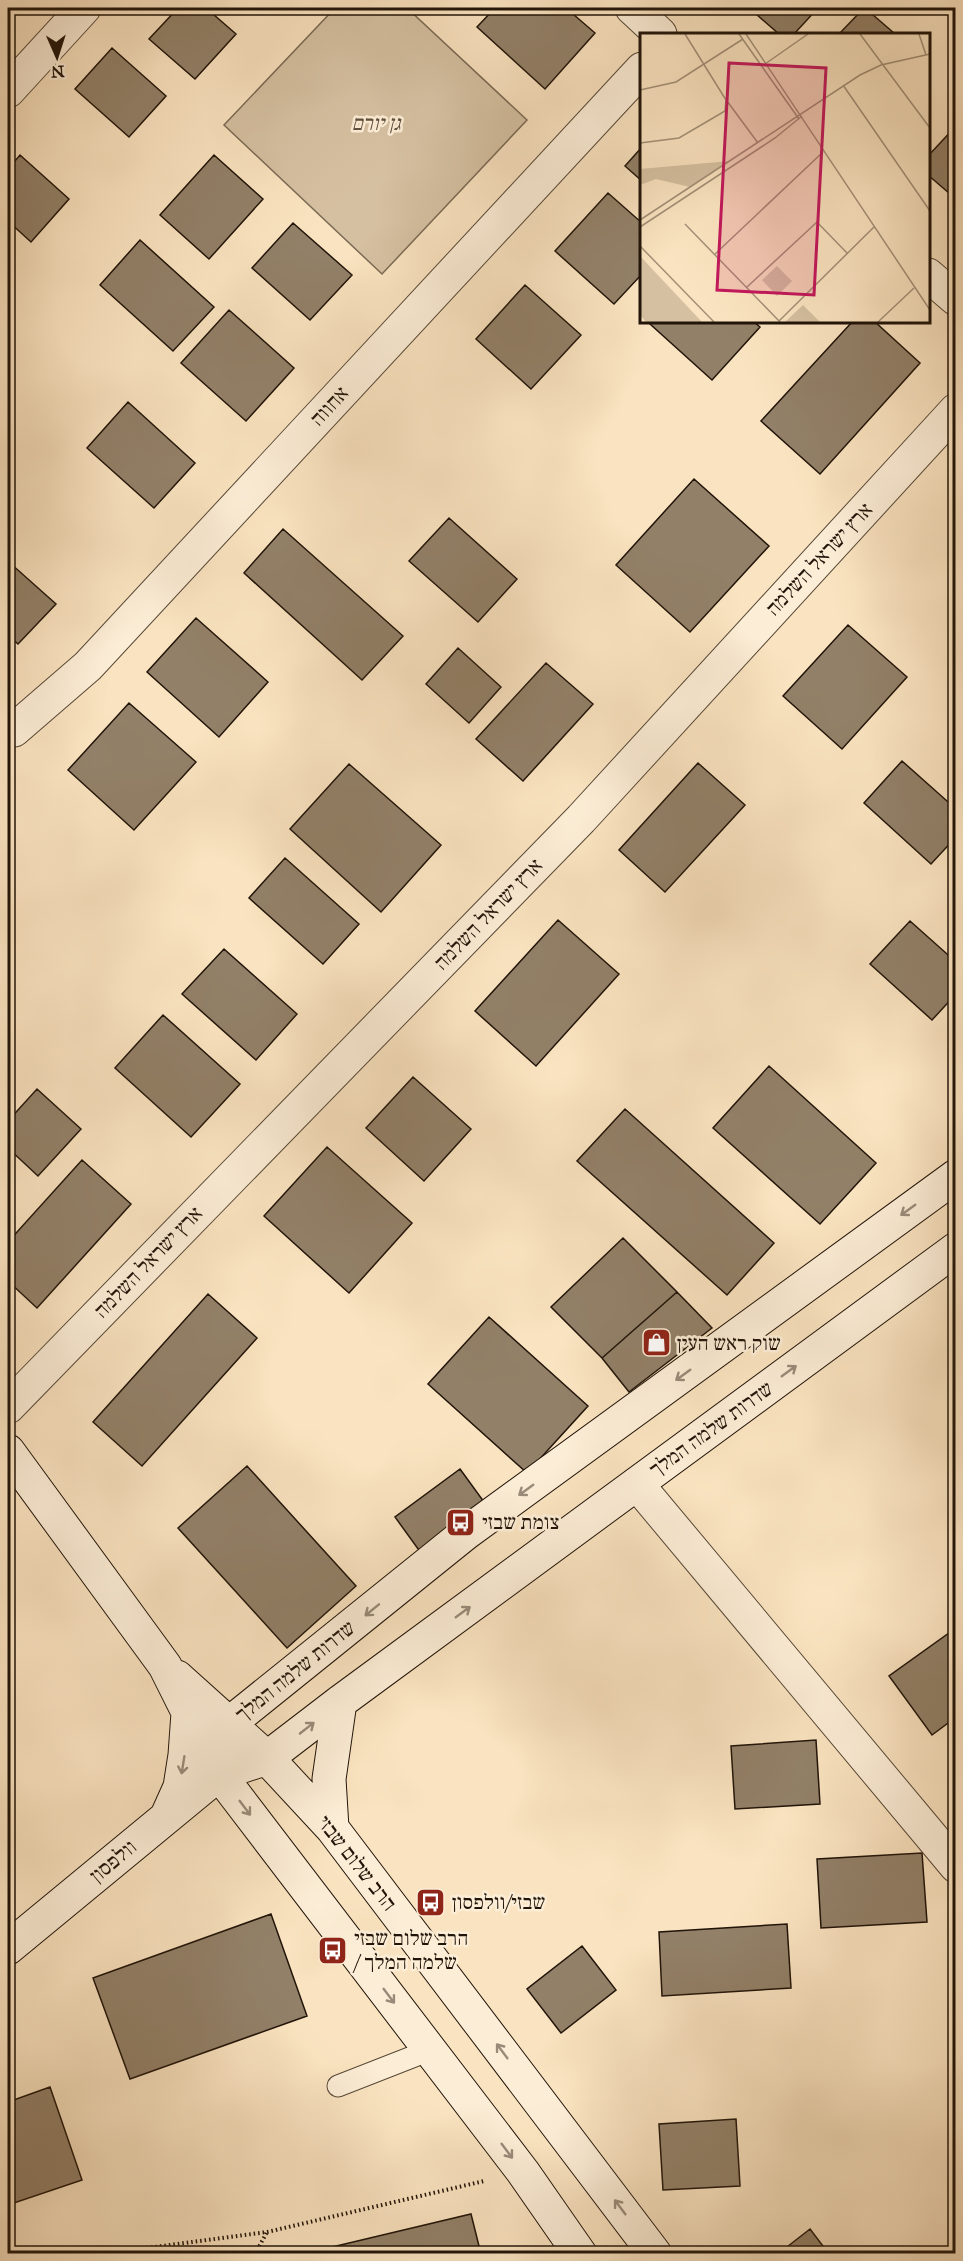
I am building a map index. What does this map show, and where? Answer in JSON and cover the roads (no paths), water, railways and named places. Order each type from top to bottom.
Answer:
[{"type":"street","points":[[8,91],[84,8]]},
{"type":"street","points":[[633,8],[659,33]]},
{"type":"street","name":"אחווה","points":[[8,724],[14,730],[88,666],[640,71]]},
{"type":"street","points":[[930,277],[956,299]]},
{"type":"street","name":"ארץ ישראל השלמה","points":[[8,1407],[581,819],[956,410]]},
{"type":"street","name":"שדרות שלמה המלך","points":[[219,1774],[230,1723],[466,1533],[956,1176]]},
{"type":"street","name":"שדרות שלמה המלך","points":[[219,1774],[267,1758],[956,1249]]},
{"type":"street","name":"הרב שלום שבזי","points":[[8,1451],[165,1666],[219,1774],[523,2172],[580,2253]]},
{"type":"street","points":[[637,1484],[956,1866]]},
{"type":"street","name":"הרב שלום שבזי","points":[[165,1666],[267,1758],[332,1828],[643,2249]]},
{"type":"street","points":[[332,1828],[329,1779],[340,1702]]},
{"type":"street","points":[[167,1816],[180,1787],[188,1711]]},
{"type":"street","name":"וולפסון","points":[[8,1948],[219,1774]]},
{"type":"lane","points":[[338,2086],[430,2050]]},
{"type":"place","name":"שוק ראש העין","points":[[656,1343]]},
{"type":"place","name":"צומת שבזי","points":[[461,1522]]},
{"type":"place","name":"שבזי/וולפסון","points":[[431,1902]]},
{"type":"place","name":"הרב שלום שבזי / שלמה המלך","points":[[333,1950]]},
{"type":"park label","name":"גן יורם","points":[[376,123]]}]
